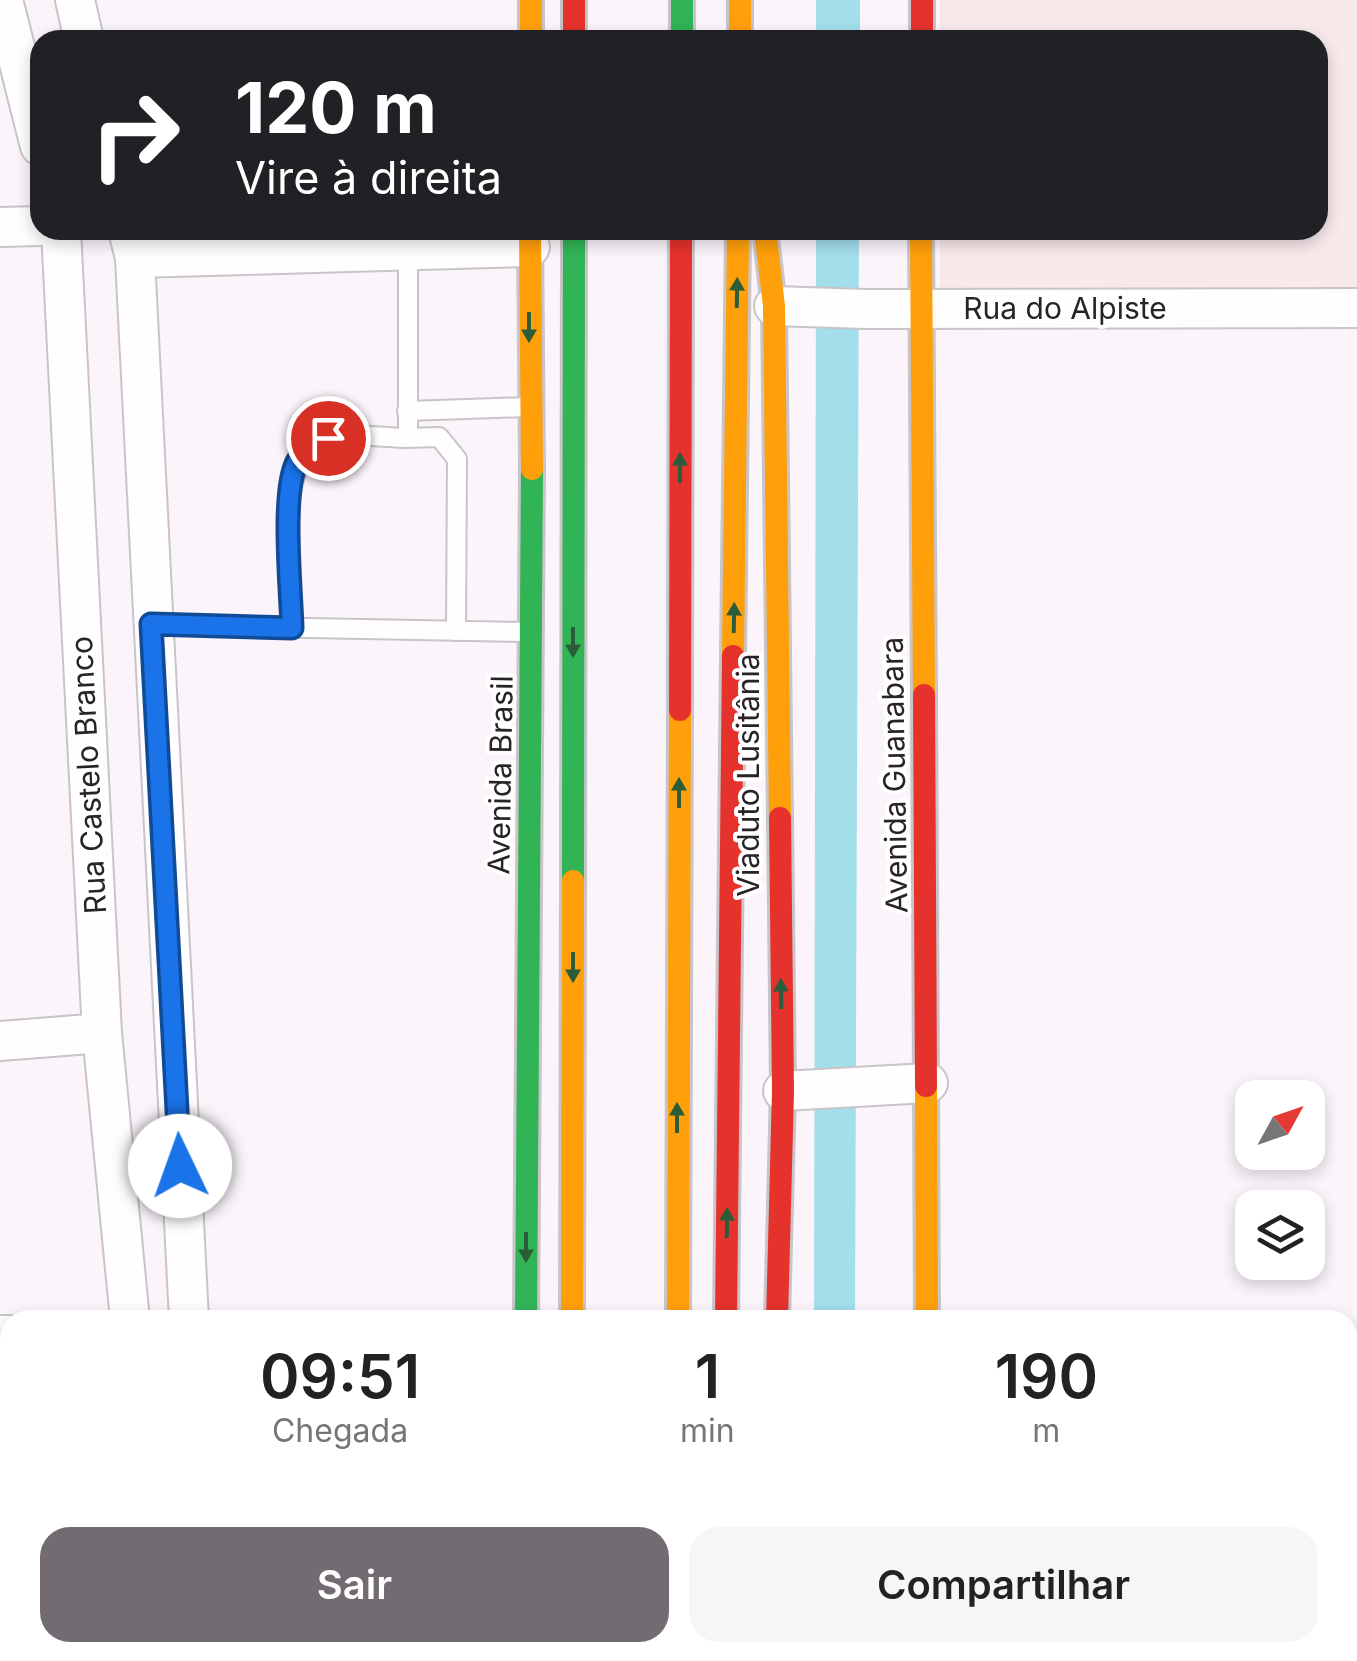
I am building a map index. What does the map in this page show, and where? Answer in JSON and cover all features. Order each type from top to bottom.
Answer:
[{"type":"main road","points":[[531,0],[531,30]]},
{"type":"main road","points":[[574,0],[574,30]]},
{"type":"main road","points":[[682,0],[682,30]]},
{"type":"main road","points":[[740,0],[740,30]]},
{"type":"main road","points":[[922,0],[922,30]]},
{"type":"main road","name":"Avenida Brasil","points":[[526,1310],[533,632],[528,407],[530,240]]},
{"type":"main road","points":[[572,1310],[574,240]]},
{"type":"main road","points":[[678,1310],[682,240]]},
{"type":"main road","points":[[726,1310],[738,240]]},
{"type":"main road","name":"Viaduto Lusitânia","points":[[768,240],[787,306],[788,1091],[777,1310]]},
{"type":"main road","name":"Avenida Guanabara","points":[[921,240],[917,1084],[927,1310]]},
{"type":"main road","points":[[526,1188],[541,1105],[545,633],[574,519]]},
{"type":"street","points":[[3,0],[30,107]]},
{"type":"street","points":[[75,0],[82,30]]},
{"type":"street","points":[[0,227],[30,226]]},
{"type":"street","name":"Rua Castelo Branco","points":[[61,240],[102,1033],[129,1310]]},
{"type":"street","points":[[187,1310],[131,244],[408,250],[510,240]]},
{"type":"street","name":"Rua do Alpiste","points":[[787,306],[866,310],[1357,308]]},
{"type":"street","points":[[0,1041],[102,1033]]},
{"type":"street","points":[[788,1091],[917,1084]]},
{"type":"lane","points":[[408,250],[408,438]]},
{"type":"lane","points":[[407,410],[528,407]]},
{"type":"lane","points":[[292,628],[290,486],[297,463],[309,447],[328,438],[439,437],[457,459],[456,631]]},
{"type":"lane","points":[[151,624],[533,632]]},
{"type":"shaded area","points":[[940,0],[1357,0],[1357,290],[940,292],[940,240],[1328,240],[1328,30],[940,30]]},
{"type":"water","points":[[816,0],[860,0],[860,30],[816,30]]},
{"type":"water","points":[[816,240],[859,240],[855,1310],[814,1310]]},
{"type":"traffic: fast","points":[[682,0],[682,30]]},
{"type":"traffic: fast","points":[[573,881],[574,240]]},
{"type":"traffic: fast","points":[[526,1310],[532,469]]},
{"type":"traffic: slow","points":[[531,0],[531,30]]},
{"type":"traffic: slow","points":[[740,0],[740,30]]},
{"type":"traffic: slow","points":[[530,240],[532,469]]},
{"type":"traffic: slow","points":[[733,656],[738,240]]},
{"type":"traffic: slow","points":[[766,240],[774,306],[780,818]]},
{"type":"traffic: slow","points":[[921,240],[924,695]]},
{"type":"traffic: slow","points":[[678,1310],[680,710]]},
{"type":"traffic: slow","points":[[572,1310],[573,881]]},
{"type":"traffic: slow","points":[[926,1086],[927,1310]]},
{"type":"traffic: jam","points":[[574,0],[574,30]]},
{"type":"traffic: jam","points":[[922,0],[922,30]]},
{"type":"traffic: jam","points":[[680,710],[681,240]]},
{"type":"traffic: jam","points":[[726,1310],[733,656]]},
{"type":"traffic: jam","points":[[924,695],[926,1086]]},
{"type":"traffic: jam","points":[[777,1310],[783,1091],[780,818]]},
{"type":"route","points":[[180,1166],[151,624],[292,628],[290,486],[297,463],[309,447],[328,438]]}]
